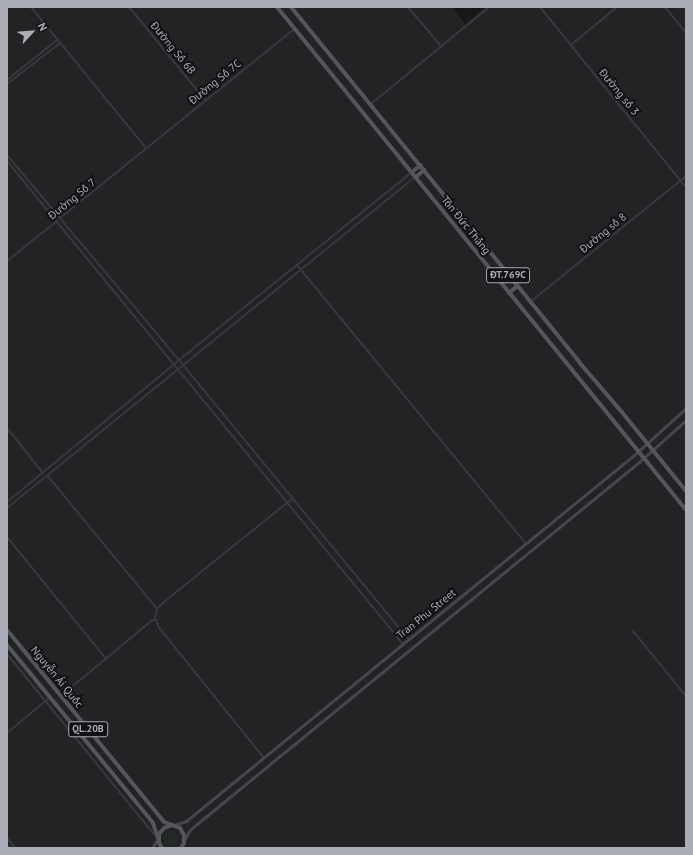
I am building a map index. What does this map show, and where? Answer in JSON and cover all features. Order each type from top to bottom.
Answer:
[{"type":"main road","name":"Tôn Đức Thắng","points":[[277,7],[686,510]]},
{"type":"main road","name":"Tôn Đức Thắng","points":[[290,7],[421,165],[530,302],[648,443],[686,491]]},
{"type":"main road","points":[[294,28],[302,22]]},
{"type":"main road","points":[[325,66],[333,59]]},
{"type":"main road","points":[[412,172],[421,165]]},
{"type":"main road","points":[[416,177],[424,170]]},
{"type":"main road","points":[[509,293],[517,286]]},
{"type":"main road","points":[[570,369],[579,362]]},
{"type":"main road","name":"Tran Phu Street","points":[[172,825],[186,821],[264,758],[638,452],[686,408]]},
{"type":"main road","name":"Tran Phu Street","points":[[185,839],[189,831],[198,823],[644,458],[686,420]]},
{"type":"main road","points":[[548,525],[554,532]]},
{"type":"main road","points":[[526,544],[532,550]]},
{"type":"main road","name":"Nguyễn Ái Quốc","points":[[7,630],[160,817],[172,825],[180,828],[185,839]]},
{"type":"main road","points":[[408,640],[414,646]]},
{"type":"main road","points":[[403,644],[409,650]]},
{"type":"main road","name":"Nguyễn Ái Quốc","points":[[7,645],[153,824],[162,848]]},
{"type":"main road","points":[[285,740],[290,747]]},
{"type":"main road","points":[[152,848],[161,830],[172,825]]},
{"type":"main road","points":[[180,848],[185,839]]},
{"type":"main road","points":[[185,839],[186,848]]},
{"type":"street","name":"Đường Số 6B","points":[[129,7],[205,100]]},
{"type":"street","points":[[408,7],[441,46]]},
{"type":"street","points":[[370,104],[489,7]]},
{"type":"street","name":"Đường số 3","points":[[540,7],[686,187]]},
{"type":"street","points":[[571,45],[617,7]]},
{"type":"street","points":[[665,7],[686,33]]},
{"type":"street","points":[[33,8],[57,40],[146,148]]},
{"type":"street","name":"Đường Số 7C","points":[[146,148],[294,28]]},
{"type":"street","points":[[7,80],[57,40]]},
{"type":"street","points":[[7,84],[60,43]]},
{"type":"street","name":"Đường Số 7","points":[[7,261],[146,148]]},
{"type":"street","points":[[7,155],[179,360],[408,640]]},
{"type":"street","points":[[7,161],[235,437],[403,644]]},
{"type":"street","points":[[7,502],[236,313],[412,172]]},
{"type":"street","name":"Đường số 8","points":[[530,302],[686,176]]},
{"type":"street","points":[[7,508],[352,227],[416,177]]},
{"type":"street","points":[[349,223],[352,227]]},
{"type":"street","points":[[297,265],[526,544]]},
{"type":"street","points":[[236,313],[240,318]]},
{"type":"street","points":[[7,428],[157,609]]},
{"type":"street","points":[[235,437],[239,433]]},
{"type":"street","points":[[264,758],[158,626],[155,620],[155,615],[157,609],[292,498]]},
{"type":"street","points":[[7,536],[106,659]]},
{"type":"street","points":[[348,576],[352,572]]},
{"type":"street","points":[[61,696],[151,621],[155,620]]},
{"type":"street","points":[[633,631],[686,696]]},
{"type":"street","points":[[7,654],[154,834]]},
{"type":"street","points":[[7,733],[50,697]]},
{"type":"street","points":[[7,838],[15,848]]},
{"type":"street","points":[[7,844],[10,848]]},
{"type":"shaded area","points":[[7,7],[452,7],[465,24],[486,7],[686,7],[686,848],[7,848]]},
{"type":"shaded area","points":[[167,831],[173,831],[178,836],[176,845],[173,847],[167,847],[162,842],[162,836]]}]
